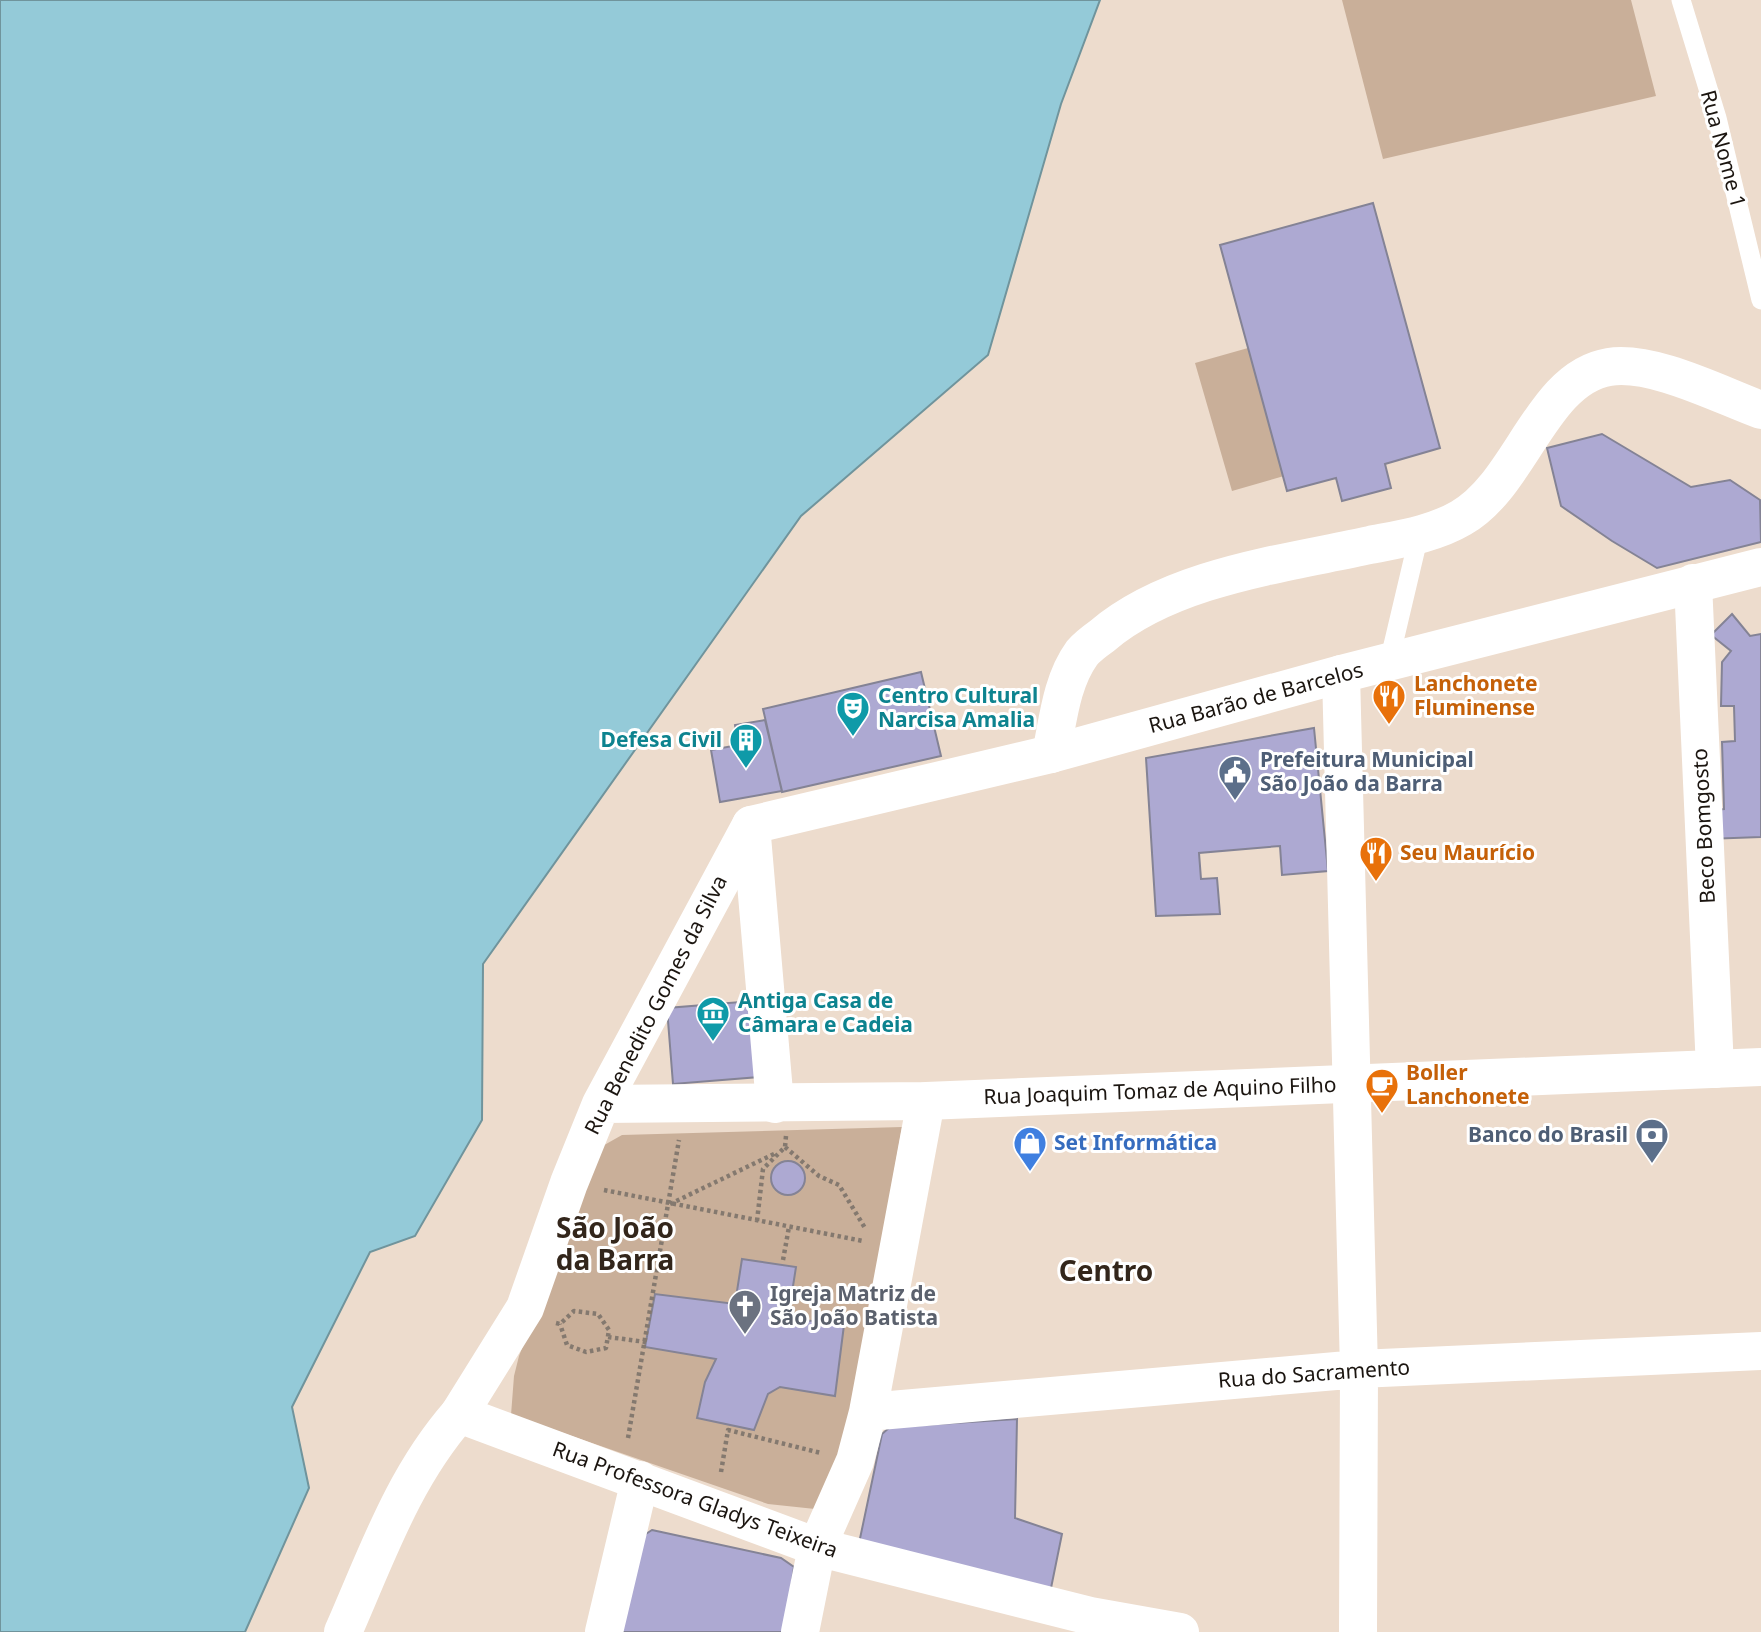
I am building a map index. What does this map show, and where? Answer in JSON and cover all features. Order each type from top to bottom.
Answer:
[{"type":"street","points":[[1051,754],[1065,688],[1082,653],[1124,617],[1175,593],[1255,570],[1419,535],[1461,519],[1489,497],[1562,392],[1580,376],[1610,367],[1646,368],[1761,410]]},
{"type":"street","name":"Rua Barão de Barcelos","points":[[751,825],[1051,754],[1341,674],[1761,567]]},
{"type":"street","name":"Beco Bomgosto","points":[[1693,583],[1715,1069]]},
{"type":"street","points":[[1341,674],[1359,1369],[1358,1632]]},
{"type":"street","points":[[751,825],[783,1104]]},
{"type":"street","name":"Rua Benedito Gomes da Silva","points":[[343,1632],[402,1498],[430,1447],[459,1414],[522,1313],[601,1104],[751,825]]},
{"type":"street","name":"Rua Joaquim Tomaz de Aquino Filho","points":[[601,1104],[926,1101],[1761,1067]]},
{"type":"street","points":[[800,1632],[817,1547],[855,1461],[868,1412],[888,1246],[926,1101]]},
{"type":"street","name":"Rua do Sacramento","points":[[868,1412],[1359,1369],[1761,1352]]},
{"type":"street","name":"Rua Professora Gladys Teixeira","points":[[459,1414],[817,1547],[1089,1624],[1180,1632]]},
{"type":"street","points":[[604,1632],[631,1476]]},
{"type":"lane","name":"Rua Nome 1","points":[[1681,0],[1717,118],[1761,300]]},
{"type":"lane","points":[[1389,662],[1419,535]]},
{"type":"path","points":[[631,1476],[646,1342],[685,1104]]},
{"type":"path","points":[[757,1221],[763,1169],[783,1149],[783,1104]]},
{"type":"path","points":[[783,1149],[820,1176],[839,1185],[888,1246]]},
{"type":"path","points":[[669,1204],[783,1149]]},
{"type":"path","points":[[569,1183],[888,1246]]},
{"type":"path","points":[[783,1260],[789,1227]]},
{"type":"path","points":[[574,1311],[598,1314],[609,1329],[606,1348],[586,1352],[567,1345],[561,1324],[574,1311]]},
{"type":"path","points":[[522,1313],[561,1324]]},
{"type":"path","points":[[608,1337],[646,1342]]},
{"type":"path","points":[[716,1508],[728,1430],[855,1461]]},
{"type":"shaded area","points":[[1342,0],[1631,0],[1656,96],[1383,159]]},
{"type":"shaded area","points":[[1248,348],[1284,476],[1232,491],[1195,363]]},
{"type":"shaded area","points":[[902,1127],[834,1511],[768,1504],[511,1415],[514,1376],[519,1356],[599,1148],[622,1135]]},
{"type":"water","points":[[0,0],[1100,0],[1061,104],[988,355],[801,516],[483,964],[482,1120],[415,1236],[370,1252],[292,1407],[309,1488],[245,1632],[0,1632]]},
{"type":"building","points":[[1373,203],[1440,448],[1385,464],[1391,488],[1342,501],[1336,478],[1287,491],[1220,245]]},
{"type":"building","points":[[1602,434],[1691,487],[1730,480],[1760,500],[1761,542],[1657,568],[1612,541],[1561,506],[1547,448]]},
{"type":"building","points":[[1732,614],[1750,636],[1761,634],[1761,837],[1707,839],[1705,811],[1724,809],[1722,742],[1735,741],[1734,706],[1721,706],[1722,662],[1731,651],[1711,635]]},
{"type":"building","name":"Centro Cultural Narcisa Amalia","points":[[921,672],[941,756],[782,792],[763,709]]},
{"type":"building","name":"Defesa Civil","points":[[765,720],[782,791],[720,802],[711,750],[738,745],[735,725]]},
{"type":"building","name":"Prefeitura Municipal São João da Barra","points":[[1314,728],[1328,871],[1282,875],[1280,846],[1199,853],[1201,879],[1217,878],[1220,914],[1156,916],[1146,758]]},
{"type":"building","name":"Antiga Casa de Câmara e Cadeia","points":[[753,1001],[759,1077],[673,1084],[667,1008]]},
{"type":"building","points":[[788,1161],[800,1166],[805,1178],[800,1190],[788,1195],[776,1190],[771,1178],[776,1166]]},
{"type":"building","name":"Igreja Matriz de São João Batista","points":[[742,1259],[796,1267],[788,1318],[844,1325],[835,1396],[780,1387],[768,1394],[754,1430],[697,1418],[705,1382],[716,1359],[645,1347],[655,1294],[735,1304]]},
{"type":"building","points":[[1017,1419],[1015,1518],[1062,1534],[1050,1593],[858,1548],[882,1434],[890,1427]]},
{"type":"building","points":[[652,1530],[781,1558],[794,1567],[785,1632],[604,1632],[624,1548]]},
{"type":"place","name":"Lanchonete Fluminense","points":[[1389,726]]},
{"type":"place","name":"Centro Cultural Narcisa Amalia","points":[[853,738]]},
{"type":"place","name":"Defesa Civil","points":[[746,770]]},
{"type":"place","name":"Prefeitura Municipal São João da Barra","points":[[1235,802]]},
{"type":"place","name":"Seu Maurício","points":[[1376,883]]},
{"type":"place","name":"Antiga Casa de Câmara e Cadeia","points":[[713,1043]]},
{"type":"place","name":"Boller Lanchonete","points":[[1382,1115]]},
{"type":"place","name":"Banco do Brasil","points":[[1652,1165]]},
{"type":"place","name":"Set Informática","points":[[1030,1173]]},
{"type":"place","name":"Igreja Matriz de São João Batista","points":[[745,1336]]},
{"type":"district","name":"São João da Barra","points":[[615,1244]]},
{"type":"district","name":"Centro","points":[[1106,1271]]}]
